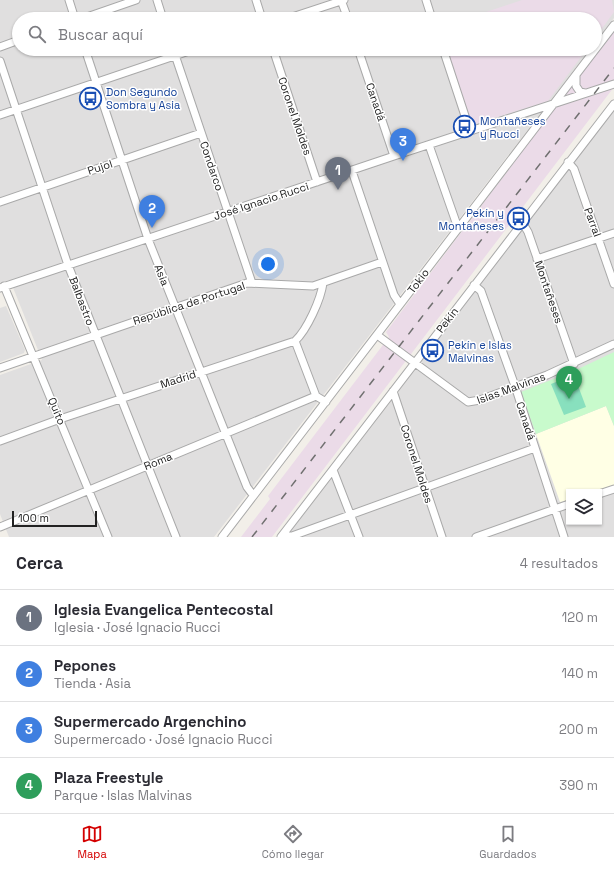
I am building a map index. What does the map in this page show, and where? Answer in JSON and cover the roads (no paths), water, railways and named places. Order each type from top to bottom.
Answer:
[{"type":"street","points":[[69,0],[73,12]]},
{"type":"street","points":[[101,12],[136,0]]},
{"type":"street","points":[[157,0],[161,12]]},
{"type":"street","points":[[256,0],[260,12]]},
{"type":"street","points":[[307,12],[342,0],[346,12]]},
{"type":"street","points":[[426,0],[430,12]]},
{"type":"street","name":"Tokio","points":[[602,41],[614,25]]},
{"type":"street","points":[[0,46],[12,42]]},
{"type":"street","name":"Asia","points":[[87,56],[148,239],[247,487],[253,495]]},
{"type":"street","points":[[0,115],[95,83],[164,56]]},
{"type":"street","name":"Condarco","points":[[175,56],[252,282]]},
{"type":"street","name":"Coronel Moldes","points":[[275,56],[317,182]]},
{"type":"street","name":"Canadá","points":[[360,56],[394,156]]},
{"type":"street","points":[[445,56],[470,131]]},
{"type":"street","name":"Tokio","points":[[222,537],[590,56]]},
{"type":"street","name":"Balbastro","points":[[0,60],[68,265],[176,537]]},
{"type":"street","points":[[576,75],[576,86],[580,92],[585,93]]},
{"type":"street","name":"José Ignacio Rucci","points":[[2,287],[429,144],[614,84]]},
{"type":"street","name":"Pekín","points":[[282,536],[614,104]]},
{"type":"street","points":[[532,110],[537,112],[540,116],[539,124]]},
{"type":"street","name":"Pujol","points":[[0,202],[42,186],[201,133]]},
{"type":"street","points":[[429,144],[458,228]]},
{"type":"street","name":"Parral","points":[[568,162],[574,169],[614,284]]},
{"type":"street","points":[[352,171],[382,262],[394,295],[400,304]]},
{"type":"street","name":"Montañeses","points":[[522,222],[528,232],[574,364]]},
{"type":"street","points":[[537,259],[614,233]]},
{"type":"street","name":"República de Portugal","points":[[0,368],[174,307],[252,282],[305,286],[323,283],[382,262]]},
{"type":"street","points":[[323,283],[319,299],[301,334],[295,341],[316,396],[326,402]]},
{"type":"street","name":"Canadá","points":[[474,285],[481,291],[515,386],[564,537]]},
{"type":"street","name":"Quito","points":[[2,287],[60,419],[108,537]]},
{"type":"street","name":"Islas Malvinas","points":[[377,335],[468,402],[480,400],[574,364],[614,344]]},
{"type":"street","name":"Madrid","points":[[0,441],[120,398],[295,341]]},
{"type":"street","name":"Coronel Moldes","points":[[393,391],[442,537]]},
{"type":"street","name":"Roma","points":[[0,527],[316,396]]},
{"type":"street","points":[[282,536],[292,536],[536,448]]},
{"type":"street","points":[[333,470],[359,537]]},
{"type":"street","points":[[602,493],[614,489]]},
{"type":"street","points":[[476,537],[566,505]]},
{"type":"railway","points":[[252,537],[614,68]]},
{"type":"place","name":"Don Segundo Sombra y Asia","points":[[91,98]]},
{"type":"place","name":"Montañeses y Rucci","points":[[464,127]]},
{"type":"place","name":"Supermercado Argenchino","points":[[403,161]]},
{"type":"place","name":"Iglesia Evangelica Pentecostal","points":[[338,190]]},
{"type":"place","name":"Pekín y Montañeses","points":[[519,219]]},
{"type":"place","name":"Pepones","points":[[152,228]]},
{"type":"place","name":"Pekín e Islas Malvinas","points":[[432,351]]},
{"type":"place","name":"Plaza Freestyle","points":[[569,399]]}]
